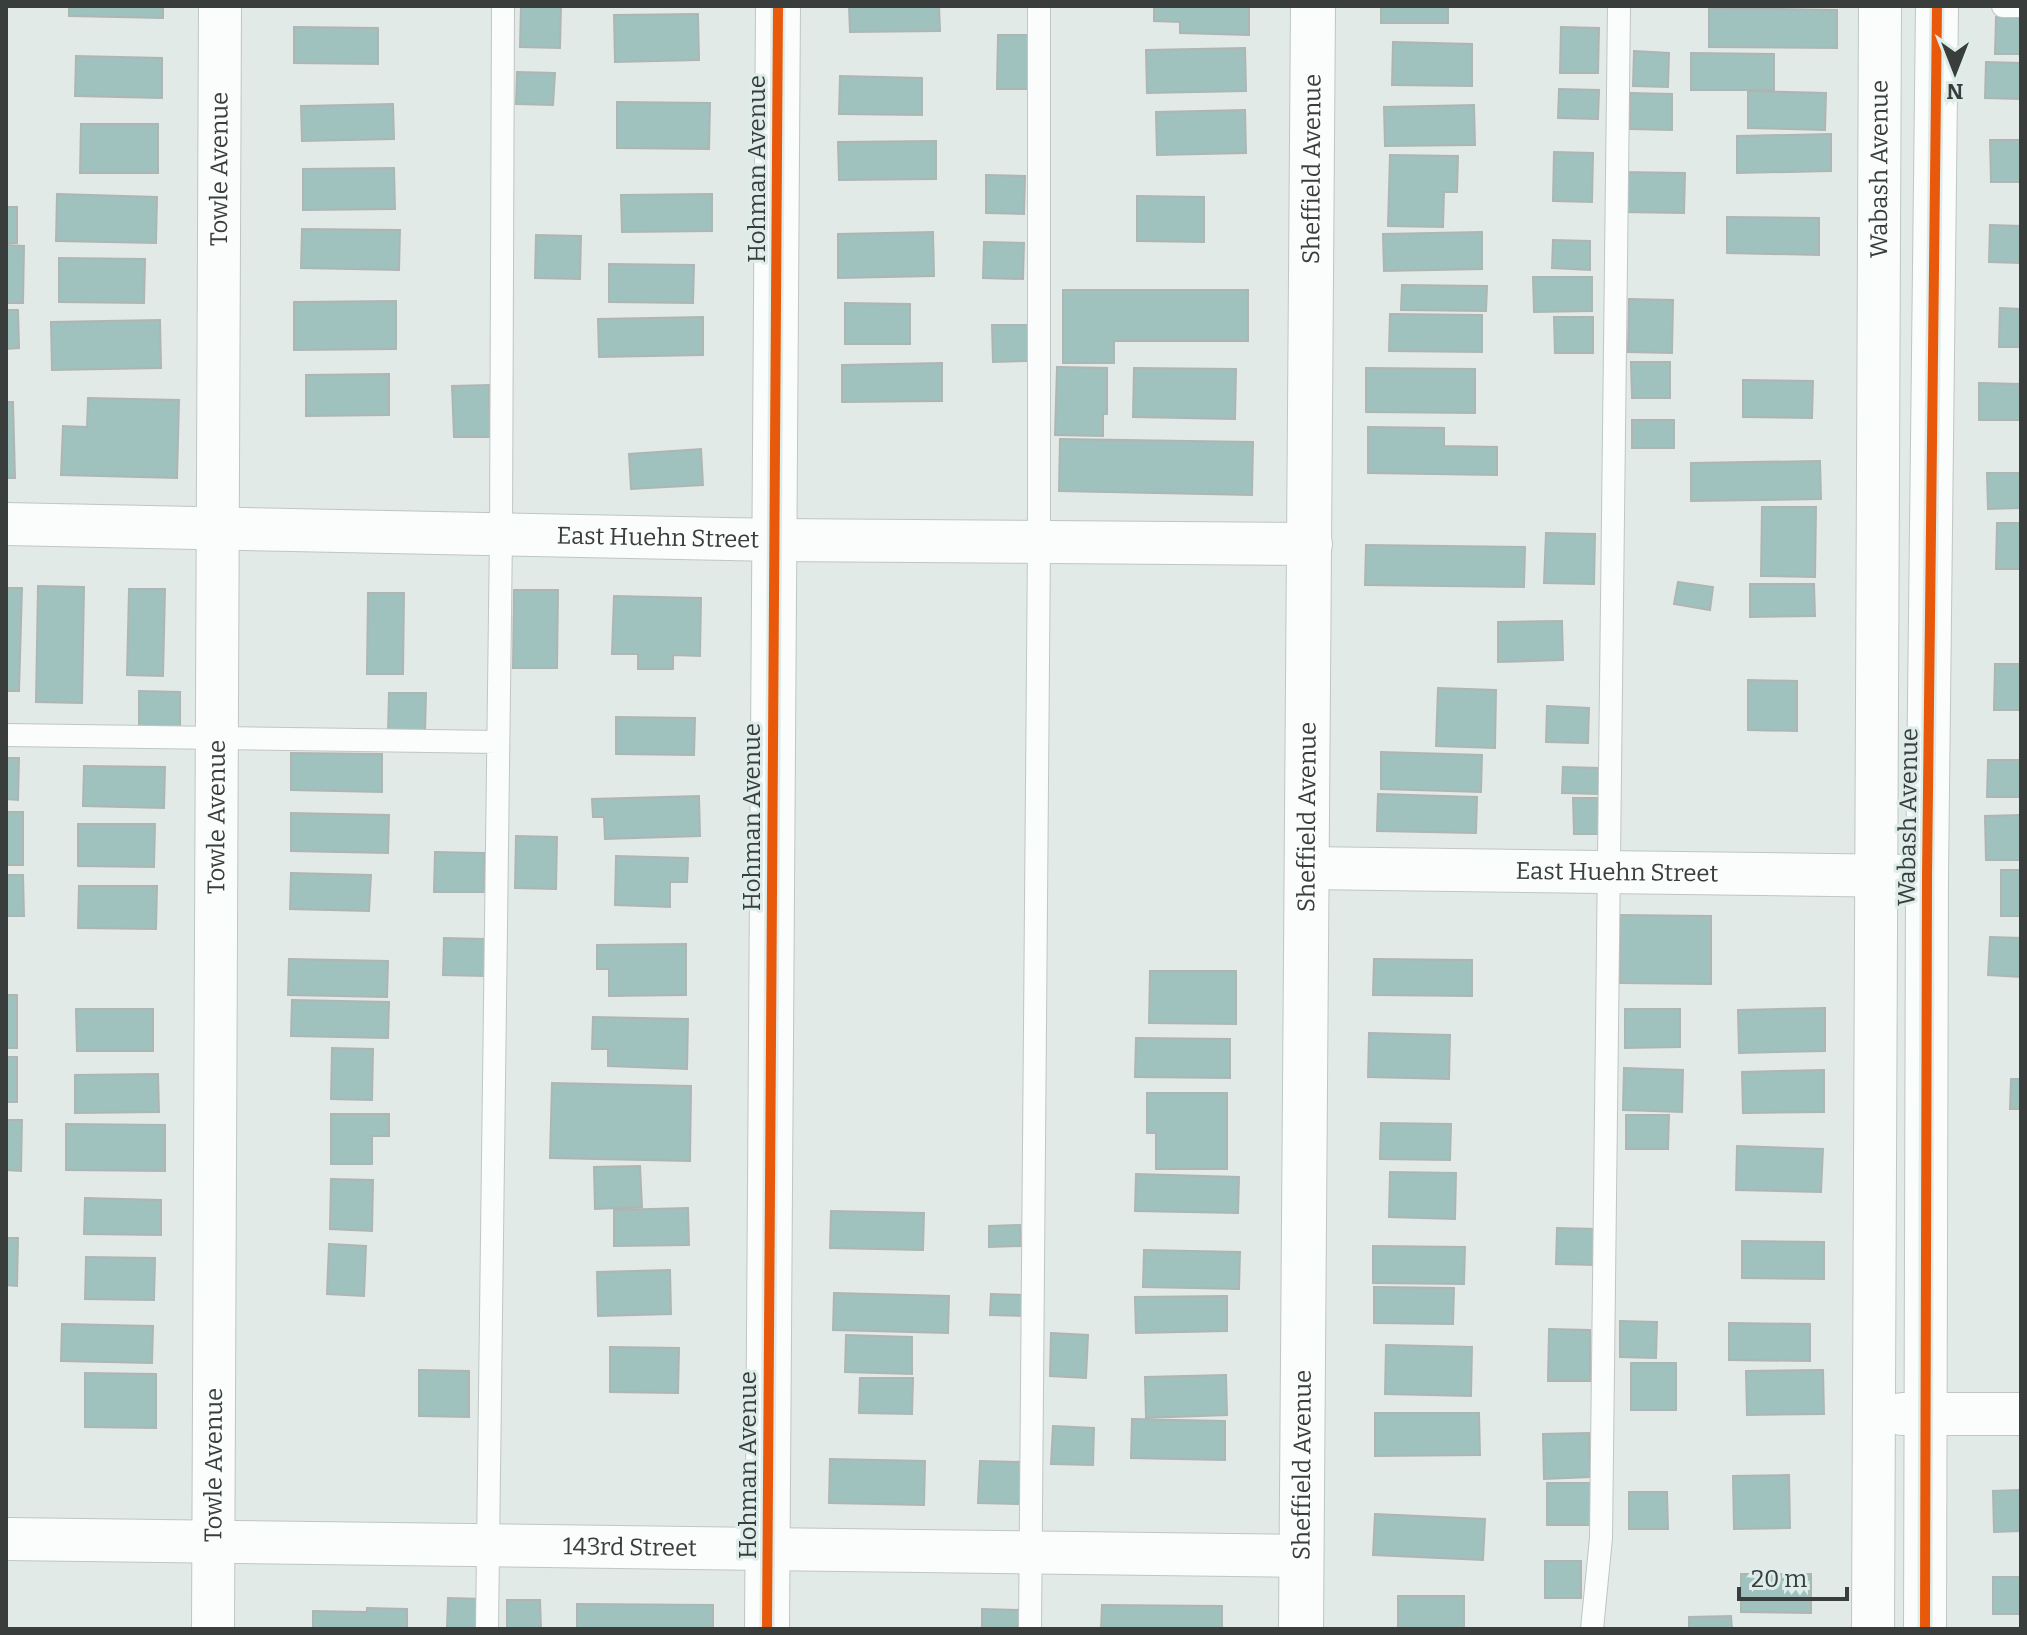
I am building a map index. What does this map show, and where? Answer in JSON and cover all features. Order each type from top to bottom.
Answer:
[{"type":"main road","name":"Hohman Avenue","points":[[767,1629],[778,6]]},
{"type":"main road","name":"Sheffield Avenue","points":[[1301,1629],[1313,6]]},
{"type":"street","name":"Towle Avenue","points":[[213,1629],[220,6]]},
{"type":"street","name":"Wabash Avenue","points":[[1873,1629],[1880,6]]},
{"type":"street","name":"Wabash Avenue","points":[[1925,1629],[1928,1414],[1927,877],[1937,6]]},
{"type":"street","name":"East Huehn Street","points":[[6,524],[774,540],[1311,544]]},
{"type":"street","name":"East Huehn Street","points":[[1307,868],[1927,877]]},
{"type":"street","points":[[1873,1414],[2021,1414]]},
{"type":"street","name":"143rd Street","points":[[6,1539],[1301,1556]]},
{"type":"lane","points":[[487,1629],[501,534],[503,6]]},
{"type":"lane","points":[[1030,1629],[1039,542],[1039,6]]},
{"type":"lane","points":[[1592,1629],[1601,1538],[1619,6]]},
{"type":"lane","points":[[2003,6],[2021,6]]},
{"type":"lane","points":[[6,735],[498,742]]},
{"type":"building","points":[[69,6],[163,6],[163,18],[69,16]]},
{"type":"building","points":[[521,6],[561,6],[560,48],[520,47]]},
{"type":"building","points":[[849,6],[939,6],[940,31],[850,32]]},
{"type":"building","points":[[1154,6],[1249,6],[1249,35],[1180,33],[1180,22],[1154,21]]},
{"type":"building","points":[[1381,6],[1448,6],[1448,23],[1381,23]]},
{"type":"building","points":[[1709,8],[1837,10],[1837,48],[1709,47]]},
{"type":"building","points":[[698,14],[699,60],[615,62],[614,15]]},
{"type":"building","points":[[1996,17],[2021,17],[2021,54],[1995,54]]},
{"type":"building","points":[[294,27],[378,28],[378,64],[294,63]]},
{"type":"building","points":[[1561,27],[1599,28],[1598,73],[1560,73]]},
{"type":"building","points":[[998,35],[1033,35],[1032,89],[997,89]]},
{"type":"building","points":[[1393,42],[1472,44],[1472,86],[1392,85]]},
{"type":"building","points":[[1245,48],[1246,91],[1147,93],[1146,50]]},
{"type":"building","points":[[1634,51],[1669,53],[1668,87],[1633,86]]},
{"type":"building","points":[[1691,53],[1774,54],[1774,90],[1691,90]]},
{"type":"building","points":[[76,56],[162,58],[162,98],[75,96]]},
{"type":"building","points":[[1986,62],[2021,63],[2021,99],[1985,98]]},
{"type":"building","points":[[517,72],[555,73],[553,105],[516,104]]},
{"type":"building","points":[[840,76],[922,78],[922,115],[839,114]]},
{"type":"building","points":[[1559,89],[1599,90],[1598,119],[1558,118]]},
{"type":"building","points":[[1748,91],[1826,93],[1825,130],[1748,128]]},
{"type":"building","points":[[1630,93],[1672,94],[1672,130],[1630,129]]},
{"type":"building","points":[[617,102],[710,103],[709,149],[617,148]]},
{"type":"building","points":[[393,104],[394,139],[302,141],[301,106]]},
{"type":"building","points":[[1474,105],[1475,145],[1385,146],[1384,107]]},
{"type":"building","points":[[1245,110],[1246,153],[1157,155],[1156,112]]},
{"type":"building","points":[[81,124],[158,124],[158,173],[80,173]]},
{"type":"building","points":[[1831,134],[1831,171],[1737,173],[1737,136]]},
{"type":"building","points":[[1990,140],[2021,140],[2021,182],[1991,182]]},
{"type":"building","points":[[936,141],[936,179],[839,180],[838,142]]},
{"type":"building","points":[[1554,152],[1593,153],[1592,202],[1553,201]]},
{"type":"building","points":[[1390,155],[1458,156],[1457,192],[1444,192],[1443,227],[1388,226]]},
{"type":"building","points":[[394,168],[395,209],[303,210],[303,169]]},
{"type":"building","points":[[1621,172],[1685,173],[1684,213],[1620,212]]},
{"type":"building","points":[[986,175],[1025,176],[1024,214],[986,213]]},
{"type":"building","points":[[57,194],[157,197],[156,243],[56,241]]},
{"type":"building","points":[[712,194],[712,231],[622,232],[621,195]]},
{"type":"building","points":[[1137,196],[1204,197],[1204,242],[1137,241]]},
{"type":"building","points":[[6,207],[17,207],[17,243],[6,243]]},
{"type":"building","points":[[1727,217],[1819,218],[1819,255],[1727,253]]},
{"type":"building","points":[[1990,225],[2021,226],[2021,263],[1989,262]]},
{"type":"building","points":[[302,229],[400,230],[399,270],[301,268]]},
{"type":"building","points":[[933,232],[934,276],[838,278],[838,234]]},
{"type":"building","points":[[1482,232],[1482,269],[1384,271],[1383,234]]},
{"type":"building","points":[[536,235],[581,236],[580,279],[535,278]]},
{"type":"building","points":[[1553,240],[1590,241],[1590,270],[1552,268]]},
{"type":"building","points":[[984,242],[1024,243],[1023,279],[983,278]]},
{"type":"building","points":[[6,245],[24,246],[23,303],[6,303]]},
{"type":"building","points":[[59,258],[145,259],[144,303],[59,302]]},
{"type":"building","points":[[609,264],[694,265],[693,303],[609,302]]},
{"type":"building","points":[[1533,277],[1592,277],[1592,311],[1534,312]]},
{"type":"building","points":[[1402,285],[1487,286],[1486,311],[1401,310]]},
{"type":"building","points":[[1063,290],[1248,290],[1248,341],[1114,341],[1114,363],[1063,363]]},
{"type":"building","points":[[1629,299],[1673,300],[1672,353],[1628,352]]},
{"type":"building","points":[[396,301],[396,349],[294,350],[294,302]]},
{"type":"building","points":[[845,303],[910,304],[910,344],[845,344]]},
{"type":"building","points":[[2000,308],[2021,309],[2021,347],[1999,347]]},
{"type":"building","points":[[6,310],[18,310],[19,348],[6,349]]},
{"type":"building","points":[[1390,314],[1482,315],[1482,352],[1389,351]]},
{"type":"building","points":[[703,317],[703,355],[599,357],[598,319]]},
{"type":"building","points":[[1554,317],[1593,317],[1593,353],[1555,353]]},
{"type":"building","points":[[160,320],[161,368],[52,370],[51,322]]},
{"type":"building","points":[[992,325],[1029,325],[1029,361],[993,362]]},
{"type":"building","points":[[1631,362],[1670,362],[1670,398],[1632,398]]},
{"type":"building","points":[[942,363],[942,401],[842,402],[842,365]]},
{"type":"building","points":[[1057,367],[1107,368],[1107,414],[1103,414],[1103,436],[1055,435]]},
{"type":"building","points":[[1134,368],[1236,369],[1235,419],[1133,417]]},
{"type":"building","points":[[1366,368],[1475,369],[1475,413],[1366,412]]},
{"type":"building","points":[[389,374],[389,415],[306,416],[306,375]]},
{"type":"building","points":[[1743,380],[1813,381],[1812,418],[1743,417]]},
{"type":"building","points":[[1979,383],[2021,384],[2021,420],[1979,420]]},
{"type":"building","points":[[489,385],[490,437],[454,437],[452,386]]},
{"type":"building","points":[[88,398],[179,400],[177,478],[61,475],[63,426],[87,427]]},
{"type":"building","points":[[6,402],[13,402],[15,478],[6,478]]},
{"type":"building","points":[[1632,420],[1674,420],[1674,448],[1632,448]]},
{"type":"building","points":[[1368,427],[1444,428],[1444,446],[1497,447],[1497,475],[1368,473]]},
{"type":"building","points":[[1060,439],[1253,442],[1252,495],[1059,491]]},
{"type":"building","points":[[701,449],[703,485],[631,489],[629,454]]},
{"type":"building","points":[[1820,461],[1821,499],[1691,501],[1691,463]]},
{"type":"building","points":[[1987,473],[2021,473],[2021,508],[1988,509]]},
{"type":"building","points":[[1762,507],[1816,507],[1815,577],[1761,576]]},
{"type":"building","points":[[1997,523],[2021,523],[2021,569],[1996,569]]},
{"type":"building","points":[[1546,533],[1595,534],[1594,584],[1544,583]]},
{"type":"building","points":[[1366,545],[1525,547],[1524,587],[1365,585]]},
{"type":"building","points":[[1678,582],[1713,587],[1710,610],[1674,604]]},
{"type":"building","points":[[1750,584],[1814,584],[1815,616],[1750,617]]},
{"type":"building","points":[[38,586],[84,587],[82,703],[36,702]]},
{"type":"building","points":[[6,588],[22,588],[19,691],[6,691]]},
{"type":"building","points":[[129,589],[165,589],[163,676],[127,675]]},
{"type":"building","points":[[514,590],[558,590],[557,668],[513,668]]},
{"type":"building","points":[[368,593],[404,593],[403,674],[367,674]]},
{"type":"building","points":[[614,596],[701,598],[700,656],[673,655],[673,669],[638,669],[638,654],[612,654]]},
{"type":"building","points":[[1562,621],[1563,660],[1498,662],[1498,622]]},
{"type":"building","points":[[1995,664],[2021,664],[2021,710],[1994,710]]},
{"type":"building","points":[[1748,680],[1797,681],[1797,731],[1748,730]]},
{"type":"building","points":[[1438,688],[1496,690],[1495,748],[1436,746]]},
{"type":"building","points":[[139,691],[180,692],[180,729],[139,729]]},
{"type":"building","points":[[389,693],[426,693],[425,734],[388,733]]},
{"type":"building","points":[[1547,706],[1589,708],[1588,743],[1546,742]]},
{"type":"building","points":[[616,717],[695,718],[694,755],[616,754]]},
{"type":"building","points":[[1381,752],[1482,755],[1481,792],[1381,789]]},
{"type":"building","points":[[291,753],[382,754],[382,792],[291,790]]},
{"type":"building","points":[[6,758],[19,758],[18,800],[6,799]]},
{"type":"building","points":[[1988,760],[2021,760],[2021,797],[1987,797]]},
{"type":"building","points":[[84,766],[165,767],[164,808],[83,806]]},
{"type":"building","points":[[1563,767],[1599,768],[1598,794],[1562,793]]},
{"type":"building","points":[[1378,794],[1477,797],[1476,833],[1377,831]]},
{"type":"building","points":[[699,796],[700,836],[605,839],[604,817],[593,817],[592,799]]},
{"type":"building","points":[[1573,798],[1598,798],[1599,834],[1574,834]]},
{"type":"building","points":[[6,812],[23,812],[23,865],[6,865]]},
{"type":"building","points":[[291,813],[389,815],[388,853],[291,851]]},
{"type":"building","points":[[2021,815],[2021,860],[1986,860],[1985,816]]},
{"type":"building","points":[[78,824],[155,824],[154,867],[78,866]]},
{"type":"building","points":[[516,836],[557,837],[556,889],[515,888]]},
{"type":"building","points":[[435,852],[484,853],[484,892],[434,892]]},
{"type":"building","points":[[616,856],[688,858],[687,882],[670,882],[670,907],[615,905]]},
{"type":"building","points":[[2001,870],[2021,870],[2021,916],[2001,916]]},
{"type":"building","points":[[291,873],[371,875],[369,911],[290,909]]},
{"type":"building","points":[[6,875],[23,875],[24,916],[6,916]]},
{"type":"building","points":[[79,886],[157,886],[156,929],[78,928]]},
{"type":"building","points":[[1620,915],[1711,916],[1711,984],[1620,983]]},
{"type":"building","points":[[1990,937],[2021,938],[2021,977],[1988,975]]},
{"type":"building","points":[[444,938],[485,939],[484,976],[443,975]]},
{"type":"building","points":[[686,944],[686,995],[609,996],[609,969],[597,969],[597,945]]},
{"type":"building","points":[[289,959],[388,961],[387,997],[288,995]]},
{"type":"building","points":[[1374,959],[1472,960],[1472,996],[1373,995]]},
{"type":"building","points":[[1150,971],[1236,971],[1236,1024],[1149,1023]]},
{"type":"building","points":[[6,995],[17,995],[17,1048],[6,1048]]},
{"type":"building","points":[[292,1000],[389,1002],[388,1038],[291,1036]]},
{"type":"building","points":[[1825,1008],[1825,1051],[1739,1053],[1738,1010]]},
{"type":"building","points":[[76,1009],[153,1009],[153,1051],[77,1051]]},
{"type":"building","points":[[1625,1009],[1680,1009],[1680,1047],[1625,1048]]},
{"type":"building","points":[[593,1017],[688,1019],[687,1069],[608,1066],[608,1049],[592,1049]]},
{"type":"building","points":[[1369,1033],[1450,1035],[1449,1079],[1368,1077]]},
{"type":"building","points":[[1136,1038],[1230,1039],[1230,1078],[1135,1077]]},
{"type":"building","points":[[332,1048],[373,1049],[372,1100],[331,1099]]},
{"type":"building","points":[[6,1057],[17,1057],[17,1102],[6,1102]]},
{"type":"building","points":[[1624,1068],[1683,1070],[1682,1112],[1623,1110]]},
{"type":"building","points":[[1824,1070],[1824,1112],[1743,1113],[1742,1072]]},
{"type":"building","points":[[158,1074],[159,1112],[75,1113],[75,1075]]},
{"type":"building","points":[[2011,1079],[2021,1079],[2021,1109],[2010,1109]]},
{"type":"building","points":[[552,1083],[691,1086],[690,1161],[550,1158]]},
{"type":"building","points":[[1147,1093],[1227,1093],[1227,1169],[1156,1169],[1156,1133],[1147,1133]]},
{"type":"building","points":[[331,1114],[389,1114],[389,1136],[372,1136],[372,1164],[331,1164]]},
{"type":"building","points":[[1626,1115],[1669,1115],[1668,1149],[1626,1149]]},
{"type":"building","points":[[6,1120],[22,1120],[21,1171],[6,1170]]},
{"type":"building","points":[[1381,1123],[1451,1124],[1450,1160],[1380,1159]]},
{"type":"building","points":[[66,1124],[165,1125],[165,1171],[66,1170]]},
{"type":"building","points":[[1737,1146],[1823,1149],[1821,1192],[1736,1190]]},
{"type":"building","points":[[640,1166],[642,1207],[595,1209],[594,1167]]},
{"type":"building","points":[[1390,1172],[1456,1173],[1455,1219],[1389,1217]]},
{"type":"building","points":[[1136,1174],[1239,1177],[1238,1213],[1135,1211]]},
{"type":"building","points":[[331,1179],[373,1180],[372,1231],[330,1229]]},
{"type":"building","points":[[85,1198],[161,1200],[161,1235],[84,1234]]},
{"type":"building","points":[[688,1208],[689,1245],[614,1246],[614,1210]]},
{"type":"building","points":[[831,1211],[924,1213],[923,1250],[830,1248]]},
{"type":"building","points":[[1020,1225],[1021,1246],[989,1247],[989,1226]]},
{"type":"building","points":[[1557,1228],[1596,1229],[1595,1265],[1556,1264]]},
{"type":"building","points":[[6,1238],[18,1238],[17,1286],[6,1285]]},
{"type":"building","points":[[1742,1241],[1824,1242],[1824,1279],[1742,1278]]},
{"type":"building","points":[[329,1244],[366,1246],[364,1296],[327,1294]]},
{"type":"building","points":[[1373,1246],[1465,1247],[1464,1284],[1373,1283]]},
{"type":"building","points":[[1144,1250],[1240,1252],[1239,1289],[1143,1287]]},
{"type":"building","points":[[86,1257],[155,1258],[154,1300],[85,1299]]},
{"type":"building","points":[[670,1270],[671,1314],[598,1316],[597,1272]]},
{"type":"building","points":[[1374,1287],[1454,1288],[1453,1324],[1374,1323]]},
{"type":"building","points":[[834,1293],[949,1296],[948,1333],[833,1330]]},
{"type":"building","points":[[991,1294],[1025,1295],[1024,1316],[990,1315]]},
{"type":"building","points":[[1227,1296],[1227,1331],[1136,1333],[1135,1297]]},
{"type":"building","points":[[1620,1321],[1657,1322],[1656,1358],[1620,1357]]},
{"type":"building","points":[[1729,1323],[1810,1324],[1810,1361],[1729,1360]]},
{"type":"building","points":[[62,1324],[153,1326],[152,1363],[61,1361]]},
{"type":"building","points":[[1549,1329],[1590,1330],[1590,1381],[1548,1381]]},
{"type":"building","points":[[1051,1333],[1088,1335],[1086,1378],[1050,1376]]},
{"type":"building","points":[[846,1335],[912,1337],[912,1374],[845,1372]]},
{"type":"building","points":[[1386,1345],[1472,1347],[1471,1396],[1385,1394]]},
{"type":"building","points":[[610,1347],[679,1348],[678,1393],[610,1392]]},
{"type":"building","points":[[1631,1363],[1676,1363],[1676,1410],[1631,1410]]},
{"type":"building","points":[[419,1370],[469,1371],[469,1417],[419,1416]]},
{"type":"building","points":[[1823,1370],[1824,1414],[1747,1415],[1746,1371]]},
{"type":"building","points":[[85,1373],[156,1374],[156,1428],[85,1427]]},
{"type":"building","points":[[1226,1375],[1227,1415],[1146,1418],[1145,1377]]},
{"type":"building","points":[[860,1378],[913,1378],[912,1414],[859,1413]]},
{"type":"building","points":[[1375,1413],[1479,1413],[1480,1455],[1375,1456]]},
{"type":"building","points":[[1132,1419],[1225,1421],[1225,1460],[1131,1458]]},
{"type":"building","points":[[1053,1426],[1094,1428],[1093,1465],[1051,1464]]},
{"type":"building","points":[[1589,1433],[1590,1477],[1544,1479],[1543,1434]]},
{"type":"building","points":[[830,1459],[925,1461],[924,1505],[829,1503]]},
{"type":"building","points":[[980,1461],[1022,1462],[1021,1504],[978,1503]]},
{"type":"building","points":[[1789,1475],[1790,1528],[1734,1529],[1733,1476]]},
{"type":"building","points":[[1547,1483],[1592,1483],[1591,1525],[1547,1525]]},
{"type":"building","points":[[2021,1490],[2021,1531],[1994,1532],[1993,1491]]},
{"type":"building","points":[[1629,1492],[1667,1492],[1668,1529],[1629,1529]]},
{"type":"building","points":[[1375,1514],[1485,1519],[1483,1560],[1373,1555]]},
{"type":"building","points":[[1545,1561],[1581,1561],[1581,1598],[1545,1598]]},
{"type":"building","points":[[1741,1574],[1811,1574],[1811,1613],[1741,1612]]},
{"type":"building","points":[[1993,1577],[2021,1577],[2021,1614],[1993,1614]]},
{"type":"building","points":[[1398,1596],[1464,1596],[1464,1629],[1398,1629]]},
{"type":"building","points":[[448,1598],[483,1599],[482,1629],[447,1629]]},
{"type":"building","points":[[507,1600],[540,1600],[541,1629],[507,1629]]},
{"type":"building","points":[[577,1604],[713,1605],[713,1629],[577,1629]]},
{"type":"building","points":[[1102,1605],[1222,1606],[1222,1629],[1101,1629]]},
{"type":"building","points":[[367,1608],[407,1609],[407,1629],[313,1629],[313,1611],[367,1612]]},
{"type":"building","points":[[982,1609],[1022,1610],[1022,1629],[982,1629]]},
{"type":"building","points":[[1731,1616],[1732,1629],[1689,1629],[1689,1617]]},
{"type":"cycle path","points":[[767,1629],[778,6]]},
{"type":"cycle path","points":[[1925,1629],[1927,877],[1937,6]]}]
